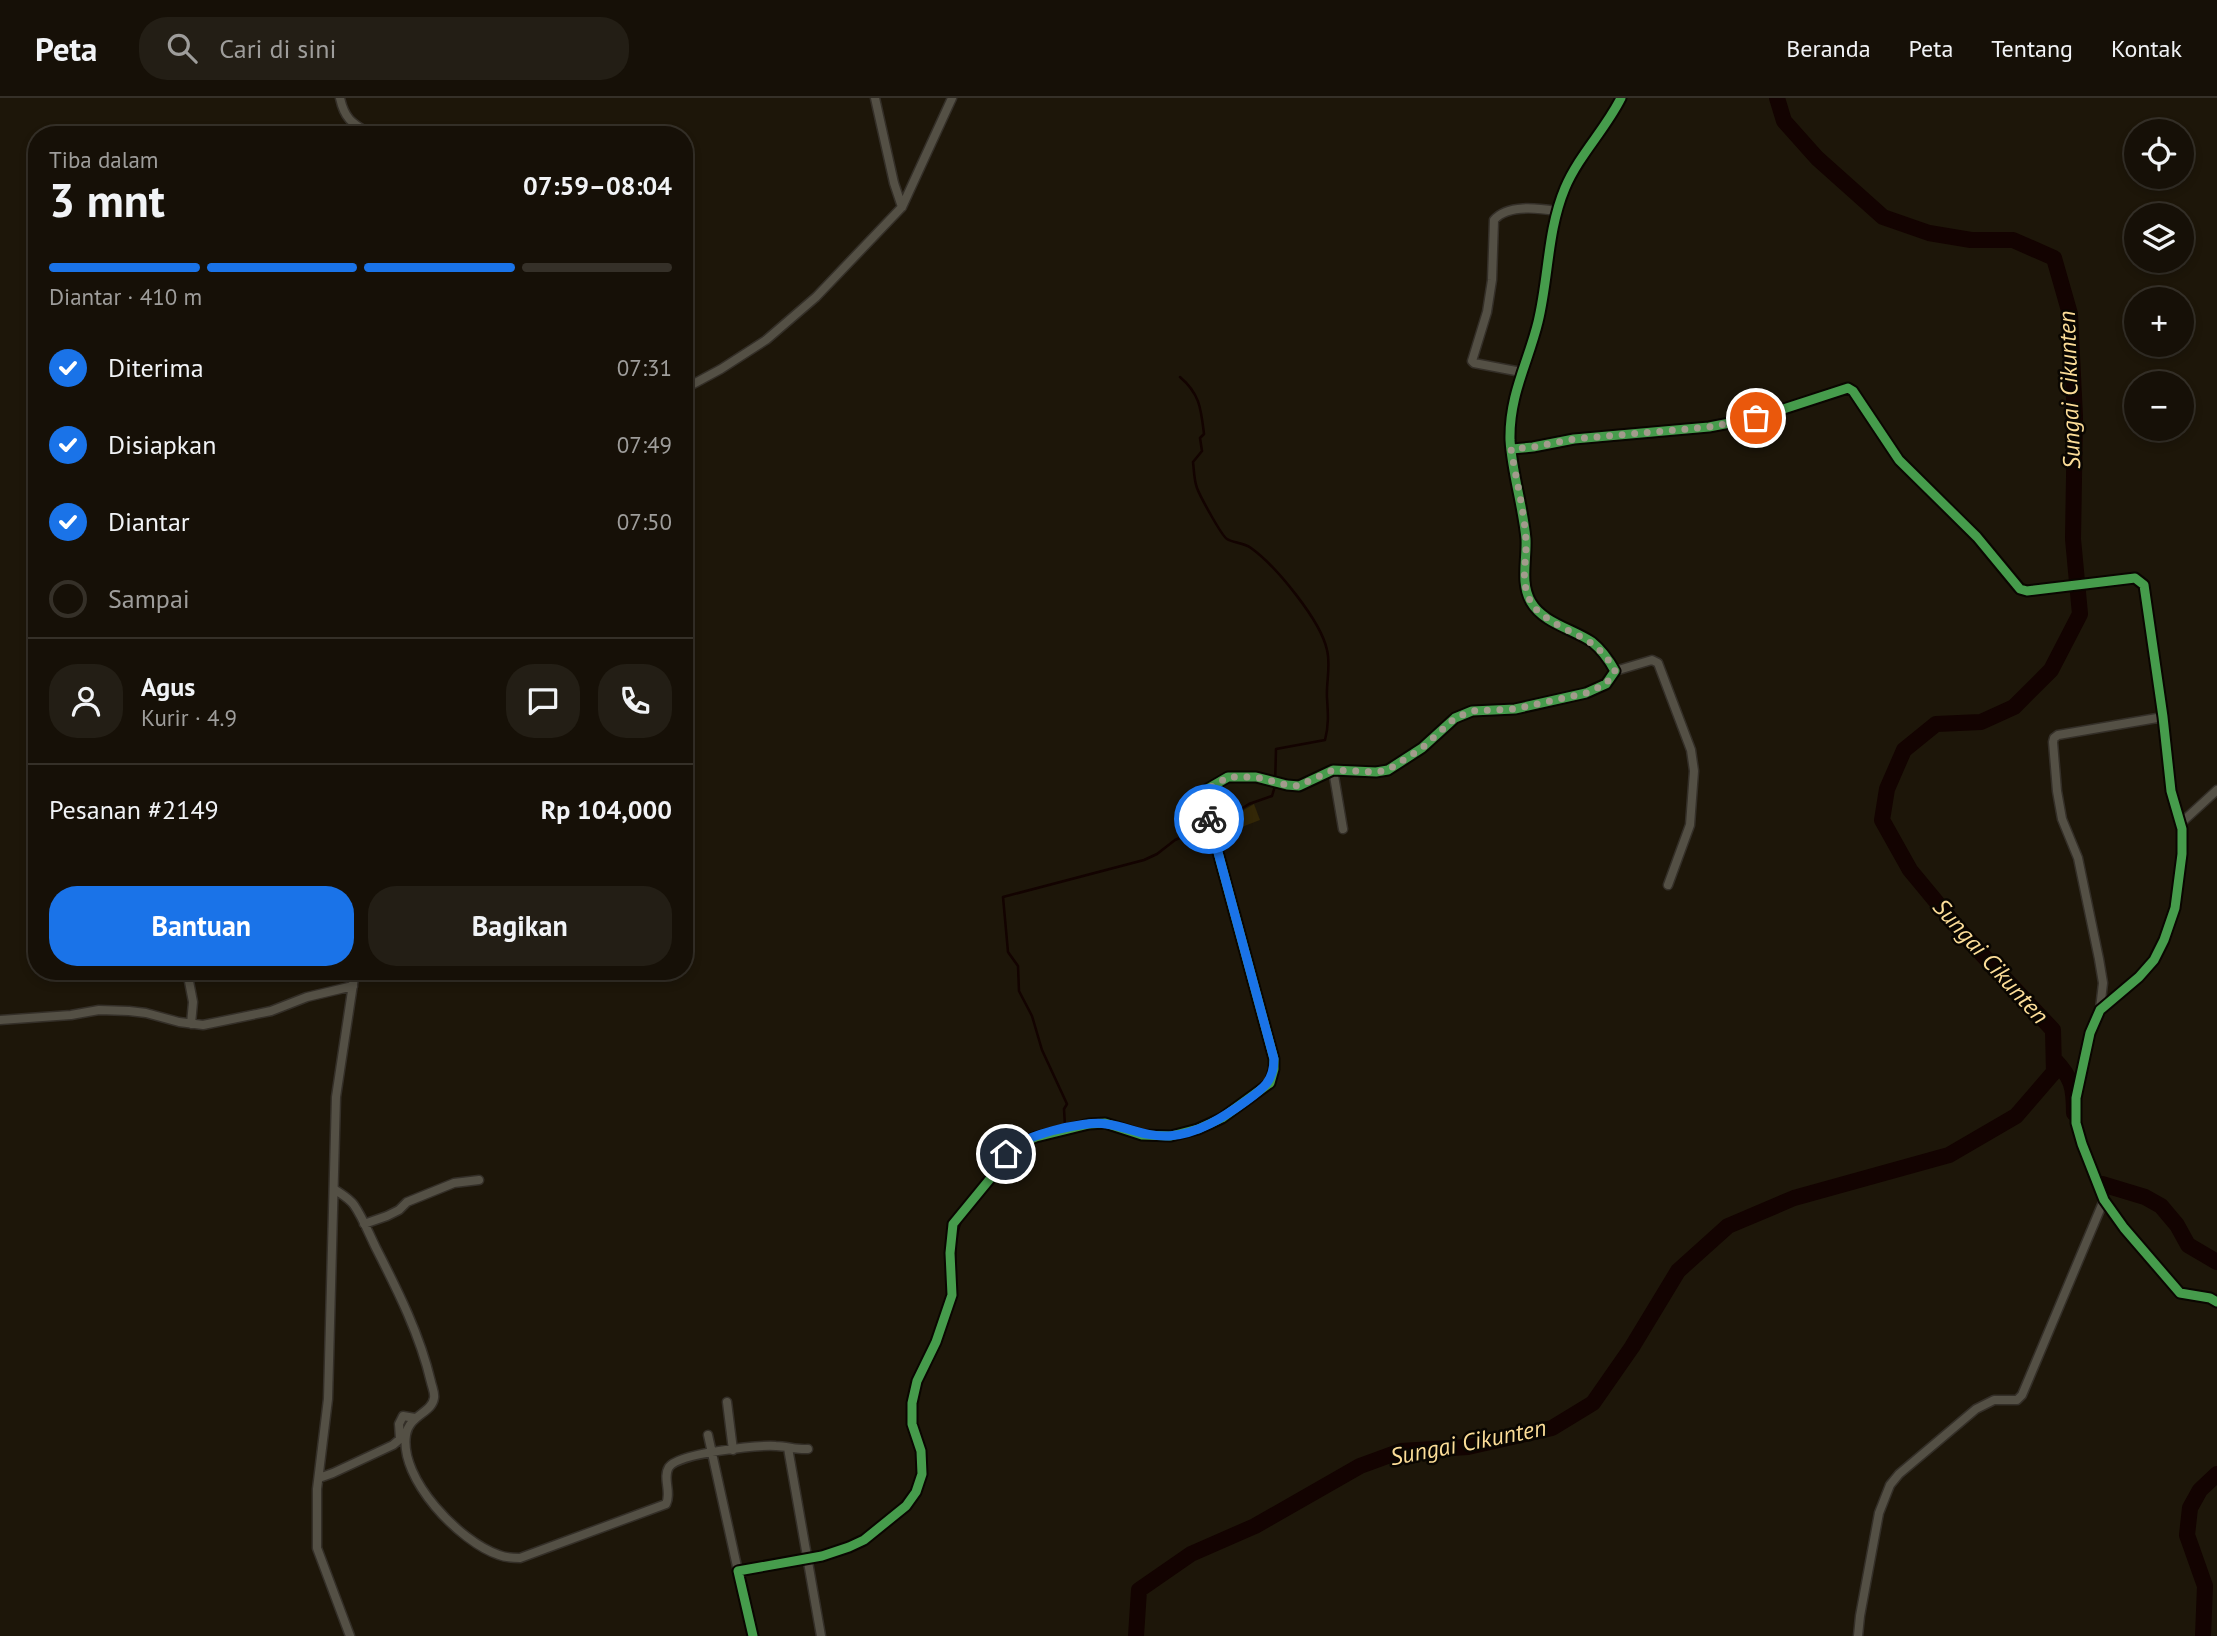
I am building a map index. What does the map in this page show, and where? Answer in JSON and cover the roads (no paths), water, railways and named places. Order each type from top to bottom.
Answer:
[{"type":"street","points":[[340,98],[346,115],[355,126]]},
{"type":"street","points":[[875,98],[902,207]]},
{"type":"street","points":[[693,384],[766,340],[816,297],[902,207],[952,98]]},
{"type":"street","points":[[1615,671],[1605,654],[1591,642],[1564,628],[1531,603],[1525,587],[1526,540],[1511,449],[1511,418],[1521,372],[1538,322],[1556,211],[1580,160],[1607,123],[1621,98]]},
{"type":"street","points":[[1521,372],[1472,361],[1487,312],[1492,281],[1494,220],[1502,213],[1530,208],[1556,211]]},
{"type":"street","points":[[1511,449],[1574,439],[1709,427],[1756,418],[1848,388],[1853,391],[1899,460],[1977,537],[2020,589],[2027,591],[2135,578],[2144,585],[2171,791],[2181,823],[2182,854],[2175,908],[2154,960],[2139,977],[2100,1010]]},
{"type":"street","points":[[738,1571],[808,1559],[864,1540],[906,1506],[916,1492],[922,1474],[921,1451],[912,1424],[912,1403],[916,1381],[936,1342],[952,1295],[950,1253],[953,1224],[994,1174],[1010,1147],[1022,1141],[1089,1124],[1105,1123],[1142,1135],[1171,1136],[1198,1129],[1222,1118],[1269,1083],[1274,1059],[1203,797],[1204,791],[1210,786],[1228,777],[1256,777],[1298,786],[1333,770],[1388,770],[1422,748],[1455,718],[1472,711],[1515,709],[1586,693],[1606,684],[1615,671],[1652,660],[1658,663],[1691,750],[1694,771],[1690,825],[1668,885]]},
{"type":"street","points":[[2163,717],[2058,735],[2053,742],[2057,791],[2063,819],[2078,858],[2103,984],[2100,1010],[2090,1033],[2076,1098],[2076,1123],[2104,1200],[2123,1228],[2180,1293],[2210,1298],[2217,1302]]},
{"type":"street","points":[[1333,770],[1343,829]]},
{"type":"street","points":[[2181,823],[2217,790]]},
{"type":"street","points":[[189,980],[193,1002],[191,1024]]},
{"type":"street","points":[[350,1636],[317,1548],[319,1478],[328,1399],[336,1097],[354,980]]},
{"type":"street","points":[[0,1020],[71,1015],[99,1010],[146,1013],[203,1026],[271,1011],[307,997],[353,986]]},
{"type":"street","points":[[364,1224],[387,1216],[407,1202],[454,1183],[479,1180]]},
{"type":"street","points":[[334,1189],[353,1204],[364,1224],[413,1326],[427,1365],[434,1397],[406,1432],[406,1451],[411,1472],[432,1503],[449,1521],[474,1542],[497,1555],[520,1558],[666,1504],[669,1497],[667,1470],[671,1464],[688,1456],[774,1446],[808,1449]]},
{"type":"street","points":[[1858,1636],[1879,1513],[1890,1485],[1899,1474],[1976,1409],[1994,1400],[2017,1400],[2022,1395],[2104,1200]]},
{"type":"street","points":[[727,1402],[733,1450]]},
{"type":"street","points":[[319,1478],[393,1445],[400,1439],[399,1424],[403,1416],[415,1418]]},
{"type":"street","points":[[708,1435],[753,1636]]},
{"type":"street","points":[[788,1448],[821,1636]]},
{"type":"waterway","name":"Sungai Cikunten","points":[[1136,1636],[1139,1590],[1191,1554],[1255,1526],[1360,1466],[1401,1451],[1468,1447],[1552,1428],[1593,1403],[1632,1347],[1678,1271],[1728,1226],[1794,1198],[1949,1155],[2016,1116],[2054,1072],[2053,1030],[1963,934],[1910,870],[1882,820],[1887,789],[1904,750],[1936,724],[1981,722],[2014,707],[2051,670],[2080,614],[2073,539],[2075,417],[2070,314],[2054,258],[2013,240],[1971,240],[1929,233],[1883,217],[1817,158],[1784,121],[1777,98]]},
{"type":"waterway","points":[[1058,1128],[1065,1126],[1064,1109],[1067,1104],[1042,1050],[1032,1016],[1019,991],[1018,966],[1008,952],[1003,897],[1144,860],[1175,840],[1230,816],[1249,804],[1272,796],[1275,786],[1276,749],[1325,740],[1327,729],[1329,662],[1323,638],[1307,610],[1284,581],[1251,548],[1227,539],[1206,507],[1196,485],[1193,462],[1202,451],[1200,438],[1204,434],[1200,409],[1196,396],[1180,377]]},
{"type":"waterway","points":[[2054,1059],[2071,1083],[2074,1113]]},
{"type":"waterway","points":[[1000,1172],[1009,1160],[1006,1158]]},
{"type":"waterway","points":[[2102,1184],[2145,1197],[2161,1206],[2177,1225],[2188,1245],[2217,1262]]},
{"type":"waterway","points":[[956,1294],[955,1248],[961,1221]]},
{"type":"waterway","points":[[2203,1636],[2205,1586],[2187,1535],[2190,1508],[2200,1490],[2217,1474]]}]
